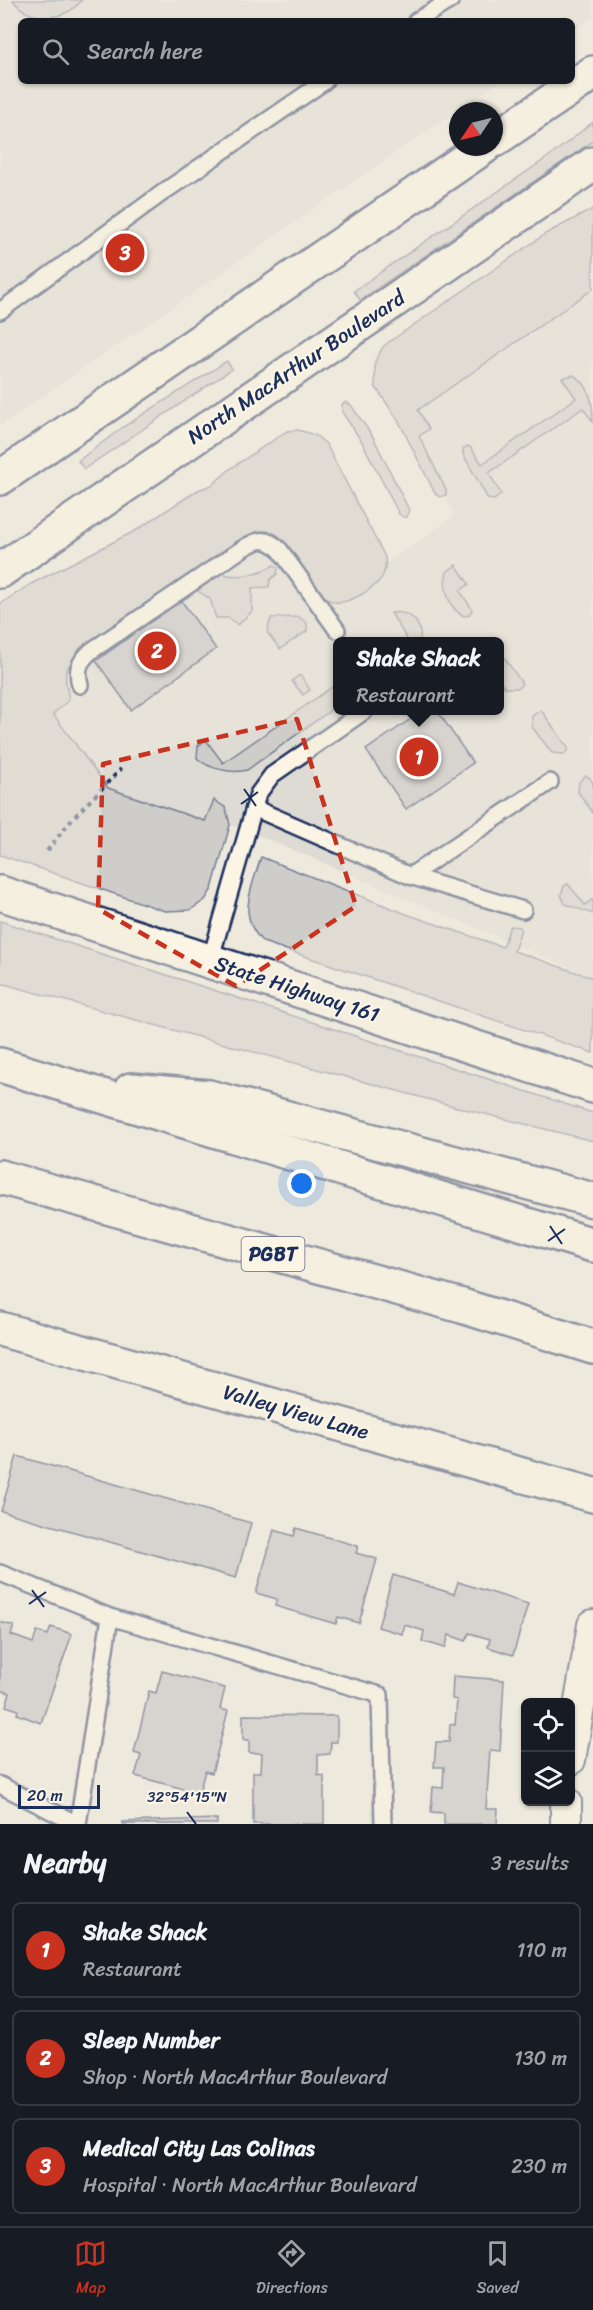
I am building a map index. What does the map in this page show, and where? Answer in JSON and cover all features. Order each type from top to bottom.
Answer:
[{"type":"main road","points":[[503,134],[593,73]]},
{"type":"main road","points":[[0,478],[471,156]]},
{"type":"main road","name":"North MacArthur Boulevard","points":[[0,571],[593,164]]},
{"type":"main road","name":"State Highway 161","points":[[0,893],[593,1086]]},
{"type":"main road","points":[[0,1065],[593,1245]]},
{"type":"main road","points":[[61,1083],[209,1097],[593,1200]]},
{"type":"main road","name":"PGBT","points":[[0,1177],[462,1306],[593,1347]]},
{"type":"main road","points":[[462,1306],[593,1364]]},
{"type":"main road","name":"Valley View Lane","points":[[0,1329],[593,1495]]},
{"type":"street","points":[[571,1752],[593,1625]]},
{"type":"street","points":[[566,1806],[566,1824]]},
{"type":"lane","points":[[421,18],[451,0]]},
{"type":"lane","points":[[0,311],[165,191],[320,84]]},
{"type":"lane","points":[[80,685],[77,674],[79,664],[91,651],[242,549],[261,540],[272,542],[280,550],[337,630]]},
{"type":"lane","points":[[210,961],[258,794],[272,775],[360,715]]},
{"type":"lane","points":[[410,876],[550,782]]},
{"type":"lane","points":[[254,808],[410,876],[523,910]]},
{"type":"lane","points":[[0,1573],[110,1617],[380,1695],[383,1824]]},
{"type":"lane","points":[[0,1785],[77,1824],[110,1617]]},
{"type":"path","points":[[47,851],[72,819],[121,770]]},
{"type":"highlighted area","points":[[297,719],[356,906],[236,986],[98,909],[103,764]]},
{"type":"shaded area","points":[[0,0],[593,0],[593,17],[575,29],[575,18],[18,18],[18,84],[496,84],[470,102],[449,102],[449,116],[0,426]]},
{"type":"shaded area","points":[[13,0],[82,0],[66,13],[47,17],[28,13]]},
{"type":"shaded area","points":[[593,122],[593,141],[360,300],[354,291],[554,153]]},
{"type":"shaded area","points":[[593,209],[593,289],[418,410],[429,429],[419,436],[446,490],[446,495],[439,497],[398,420],[375,386],[375,361],[383,347],[389,342],[547,233]]},
{"type":"shaded area","points":[[593,281],[593,978],[241,828],[114,799],[36,689],[268,519],[339,597],[454,516],[409,410]]},
{"type":"shaded area","points":[[227,361],[232,369],[84,469],[78,461],[123,427]]},
{"type":"shaded area","points":[[573,375],[584,384],[590,396],[593,422],[583,408],[489,473],[501,494],[494,500],[488,499],[463,454],[463,449],[470,447],[482,464],[576,398],[562,378]]},
{"type":"shaded area","points":[[346,402],[351,405],[373,437],[409,510],[406,517],[399,514],[362,442],[342,412],[342,404]]},
{"type":"shaded area","points":[[298,430],[315,435],[326,444],[385,557],[385,570],[380,580],[353,599],[332,601],[316,589],[279,536],[270,531],[252,535],[80,652],[69,665],[66,674],[69,700],[53,714],[108,788],[205,821],[214,800],[226,808],[230,825],[212,889],[205,900],[190,910],[165,911],[0,855],[0,604],[31,584],[135,531],[198,490],[212,485],[230,469],[287,431]]},
{"type":"shaded area","points":[[274,565],[278,568],[277,574],[270,580],[269,587],[252,588],[252,611],[238,625],[229,618],[216,618],[210,599],[195,589],[221,573],[234,576],[248,575]]},
{"type":"shaded area","points":[[456,565],[469,584],[460,591],[472,609],[469,615],[464,616],[454,609],[446,591],[447,572]]},
{"type":"shaded area","points":[[391,613],[404,614],[417,623],[420,637],[406,637]]},
{"type":"shaded area","points":[[299,617],[307,623],[307,631],[280,649],[267,632],[271,618]]},
{"type":"shaded area","points":[[504,657],[522,684],[518,688],[505,688]]},
{"type":"shaded area","points":[[301,676],[310,690],[303,695],[292,681]]},
{"type":"shaded area","points":[[333,686],[333,709],[247,770],[221,770],[207,765],[197,758],[198,746],[206,740],[223,763]]},
{"type":"shaded area","points":[[541,710],[568,748],[564,754],[552,753],[532,727],[532,716]]},
{"type":"shaded area","points":[[585,776],[589,777],[593,783],[593,813],[578,792],[579,782]]},
{"type":"shaded area","points":[[261,857],[409,915],[503,947],[510,926],[520,927],[514,951],[593,978],[593,1053],[263,942],[250,922],[248,912],[251,891]]},
{"type":"shaded area","points":[[568,884],[585,905],[593,899],[593,914],[565,904],[561,895],[564,886]]},
{"type":"shaded area","points":[[0,921],[593,1113],[593,1141],[453,1106],[0,983]]},
{"type":"building","points":[[181,600],[216,649],[131,710],[96,661]]},
{"type":"building","points":[[417,715],[440,715],[473,763],[406,809],[366,750]]},
{"type":"building","points":[[17,1456],[251,1523],[236,1578],[1,1511]]},
{"type":"building","points":[[296,1528],[358,1546],[356,1553],[377,1559],[359,1623],[338,1617],[336,1624],[275,1606],[277,1599],[256,1593],[274,1530],[294,1536]]},
{"type":"building","points":[[393,1575],[454,1594],[458,1582],[528,1604],[513,1655],[488,1647],[490,1639],[469,1633],[466,1641],[449,1635],[445,1648],[422,1641],[424,1631],[405,1625],[402,1634],[378,1627]]},
{"type":"building","points":[[0,1622],[14,1626],[11,1635],[33,1643],[37,1631],[48,1635],[51,1627],[72,1634],[41,1723],[17,1714],[18,1710],[6,1706],[10,1693],[0,1690]]},
{"type":"building","points":[[162,1671],[225,1688],[220,1709],[228,1711],[212,1773],[205,1771],[199,1793],[135,1776],[141,1755],[134,1753],[149,1691],[156,1693]]},
{"type":"building","points":[[453,1676],[504,1680],[500,1751],[490,1750],[486,1809],[498,1809],[497,1824],[444,1824],[444,1813],[431,1812],[433,1787],[443,1788],[444,1767],[434,1767],[436,1742],[449,1742],[450,1724],[455,1725],[457,1700],[452,1699]]},
{"type":"building","points":[[243,1715],[337,1716],[337,1742],[331,1742],[330,1754],[318,1755],[318,1775],[324,1776],[324,1824],[253,1824],[253,1772],[261,1772],[262,1753],[249,1753],[249,1740],[243,1740]]},
{"type":"building","points":[[217,1819],[217,1824],[123,1824],[122,1822]]},
{"type":"place","name":"Medical City Las Colinas","points":[[125,253]]},
{"type":"place","name":"Sleep Number","points":[[157,651]]},
{"type":"place","name":"Shake Shack","points":[[419,757]]}]
